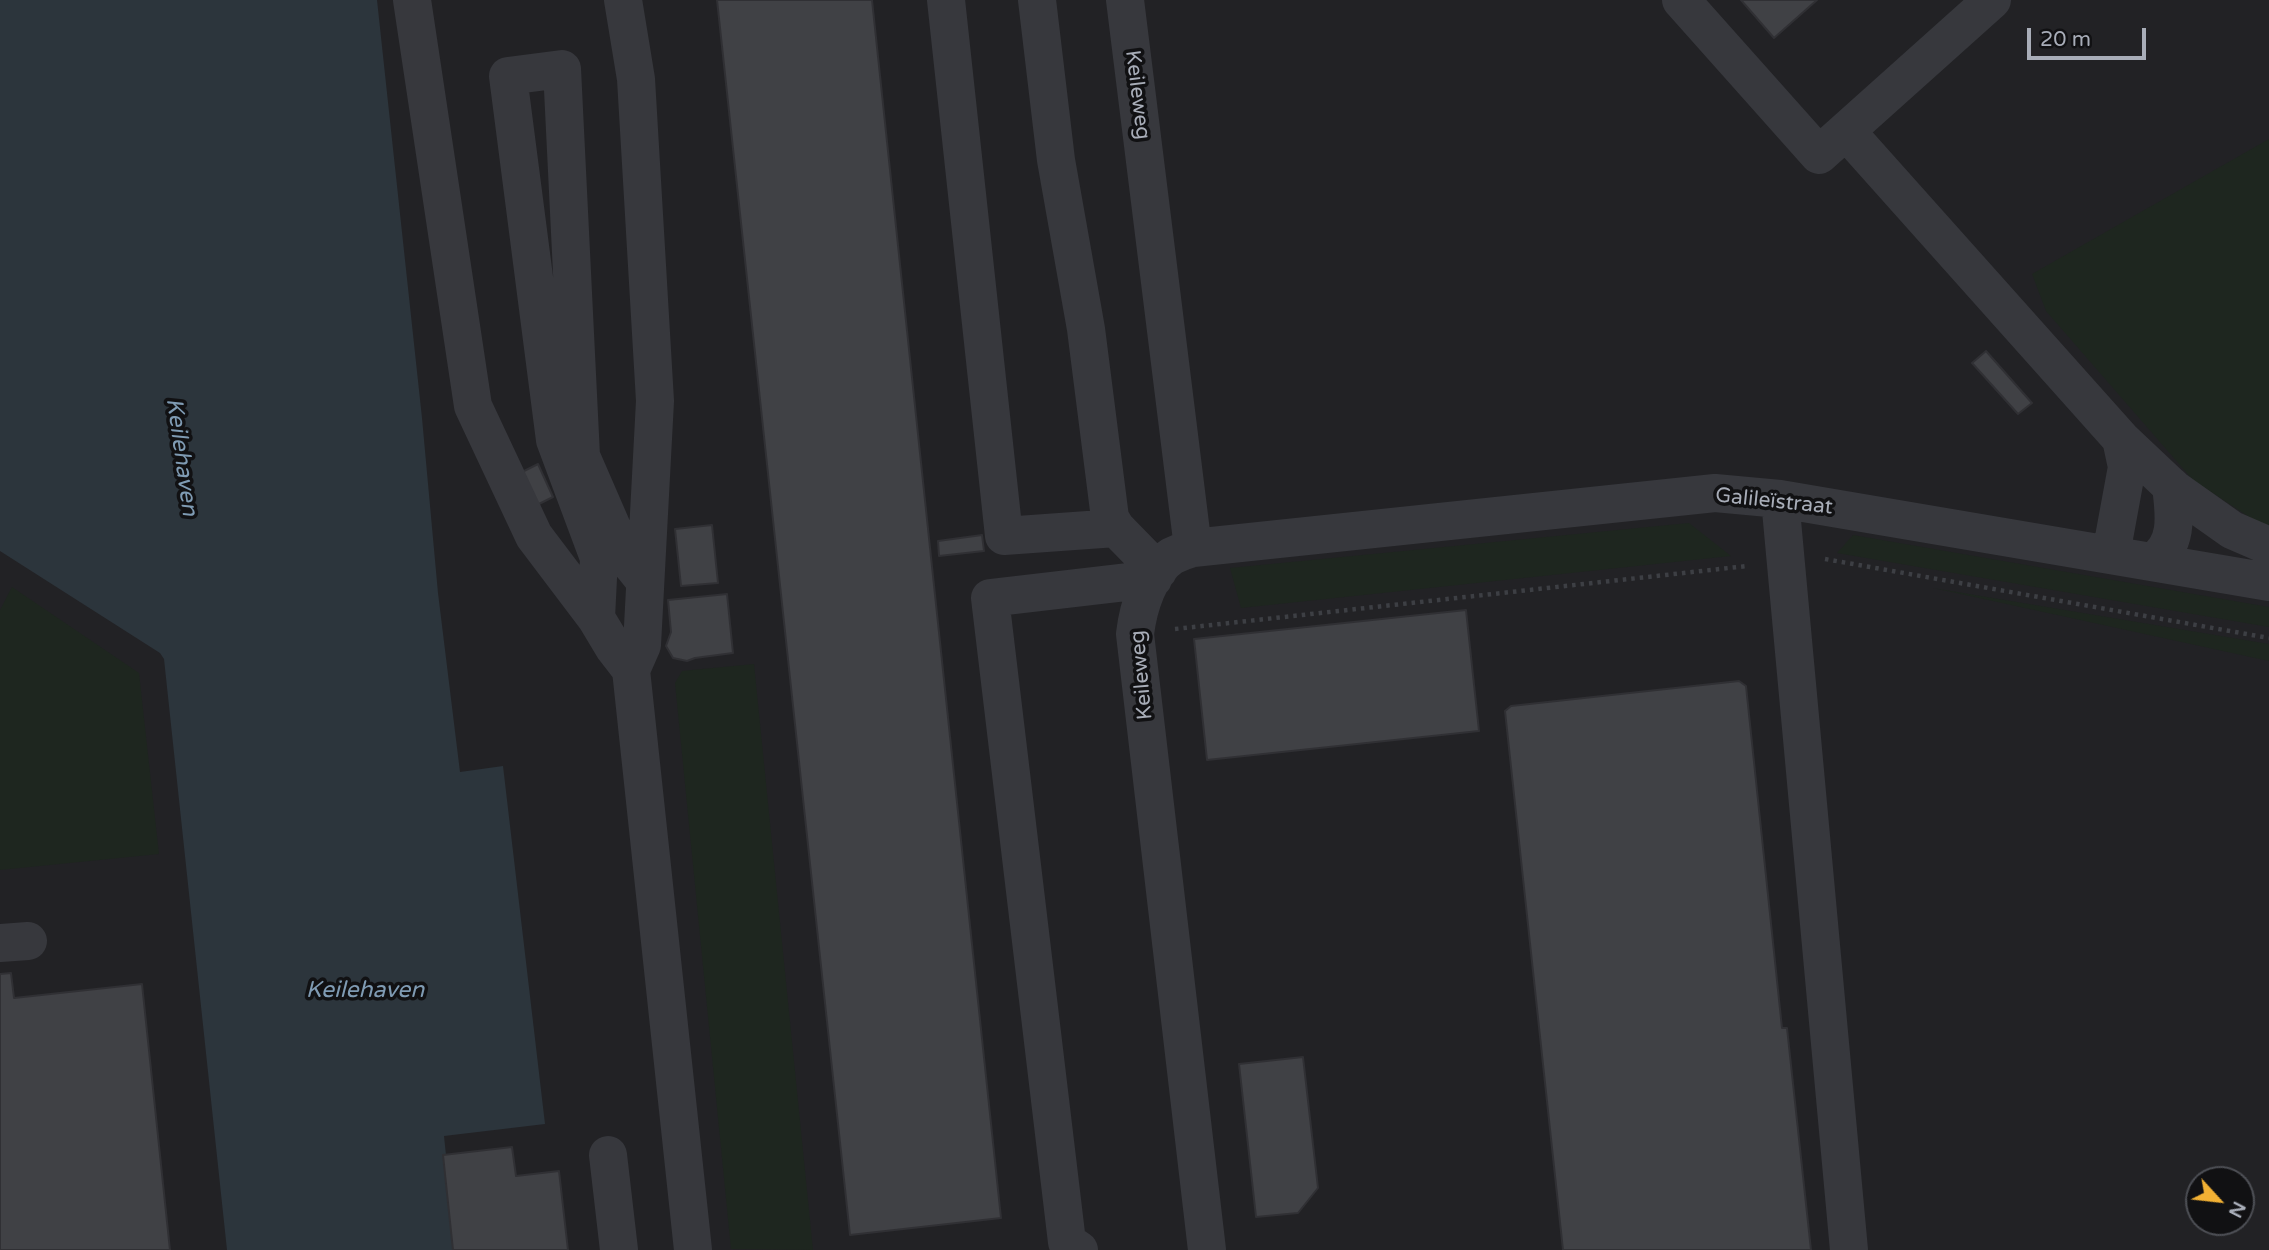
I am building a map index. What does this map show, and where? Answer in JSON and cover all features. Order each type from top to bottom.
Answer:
[{"type":"street","points":[[412,0],[474,406],[534,536],[596,618],[631,670]]},
{"type":"street","points":[[622,0],[636,79],[655,401],[642,645],[631,670],[693,1250]]},
{"type":"street","points":[[946,0],[1004,536],[1116,528]]},
{"type":"street","points":[[1037,0],[1056,160],[1086,329],[1105,495],[1110,518],[1116,528],[1155,575]]},
{"type":"street","name":"Keileweg","points":[[1125,0],[1193,548]]},
{"type":"street","points":[[1681,0],[1819,155],[1992,0]]},
{"type":"street","points":[[596,618],[599,558],[555,440],[508,76],[562,69],[581,456],[624,555],[645,581]]},
{"type":"street","points":[[1846,131],[2121,439],[2171,486],[2232,530],[2269,546]]},
{"type":"street","points":[[2111,554],[2127,467],[2121,439]]},
{"type":"street","points":[[2152,562],[2160,557],[2172,534],[2175,519],[2171,486]]},
{"type":"street","name":"Galileïstraat","points":[[1193,548],[1715,493],[1780,499],[2269,582]]},
{"type":"street","points":[[1780,499],[1849,1250]]},
{"type":"street","points":[[1079,1250],[1068,1242],[990,598],[1155,575],[1173,556],[1193,548]]},
{"type":"street","name":"Keileweg","points":[[1155,575],[1137,615],[1135,634],[1207,1250]]},
{"type":"street","points":[[608,1155],[619,1250]]},
{"type":"path","points":[[1817,558],[2269,638]]},
{"type":"path","points":[[1135,634],[1749,566]]},
{"type":"shaded area","points":[[0,0],[2269,0],[2269,1250],[0,1250]]},
{"type":"shaded area","points":[[2269,139],[2269,530],[2193,480],[2046,311],[2032,274]]},
{"type":"shaded area","points":[[1689,523],[1731,556],[1241,608],[1230,568]]},
{"type":"shaded area","points":[[1853,535],[2269,607],[2269,627],[1837,553]]},
{"type":"shaded area","points":[[12,587],[139,673],[159,854],[0,870],[0,610]]},
{"type":"shaded area","points":[[1933,588],[2269,644],[2269,661]]},
{"type":"shaded area","points":[[754,664],[813,1250],[731,1249],[675,683],[682,671]]},
{"type":"water","name":"Keilehaven","points":[[0,0],[377,0],[438,593],[460,772],[503,766],[545,1124],[444,1136],[456,1250],[227,1250],[164,659],[160,653],[0,551]]},
{"type":"building","points":[[717,0],[872,0],[1001,1218],[850,1235]]},
{"type":"building","points":[[1741,0],[1817,0],[1774,38]]},
{"type":"building","points":[[1986,351],[2032,403],[2018,414],[1972,363]]},
{"type":"building","points":[[538,464],[553,497],[537,505],[522,472]]},
{"type":"building","points":[[712,525],[718,583],[681,586],[675,529]]},
{"type":"building","points":[[982,535],[984,551],[939,556],[938,541]]},
{"type":"building","points":[[727,594],[733,653],[687,661],[673,658],[666,646],[671,632],[668,600]]},
{"type":"building","points":[[1466,610],[1479,731],[1207,760],[1194,639]]},
{"type":"building","points":[[1739,681],[1746,686],[1782,1028],[1787,1028],[1811,1250],[1563,1250],[1505,711],[1511,706]]},
{"type":"building","points":[[11,973],[14,998],[142,984],[170,1250],[0,1250],[0,974]]},
{"type":"building","points":[[1303,1057],[1318,1188],[1298,1213],[1256,1217],[1239,1064]]},
{"type":"building","points":[[512,1147],[516,1176],[559,1171],[568,1250],[453,1250],[443,1155]]}]
